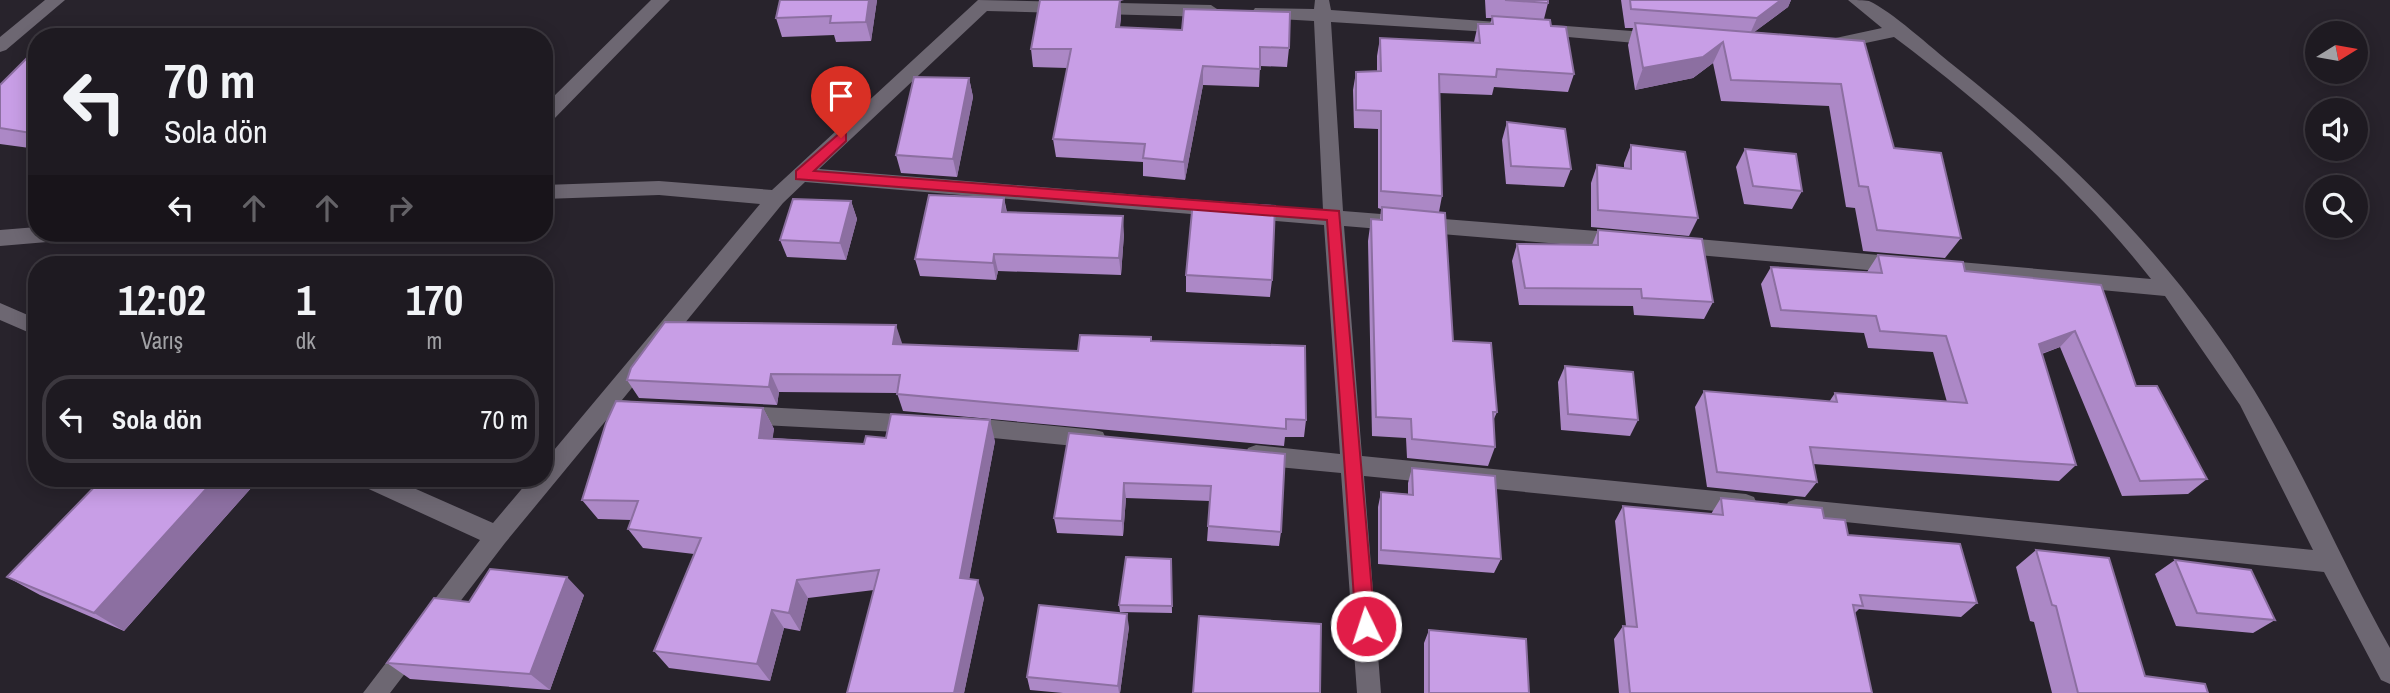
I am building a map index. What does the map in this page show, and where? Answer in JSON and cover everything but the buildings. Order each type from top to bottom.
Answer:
[{"type":"street","points":[[0,46],[57,0]]},
{"type":"street","points":[[553,108],[661,0]]},
{"type":"street","points":[[1857,0],[1899,30],[2017,126],[2065,170],[2112,219],[2172,289],[2234,377],[2269,435],[2331,562],[2390,672]]},
{"type":"street","points":[[553,467],[776,198],[985,3],[1233,11],[1322,7],[1679,40]]},
{"type":"street","points":[[1322,7],[1334,215],[1369,693]]},
{"type":"street","points":[[1803,49],[1899,30]]},
{"type":"street","points":[[801,175],[1334,215],[2172,289]]},
{"type":"street","points":[[553,192],[659,188],[776,198]]},
{"type":"street","points":[[3,242],[28,238]]},
{"type":"street","points":[[0,311],[28,324]]},
{"type":"street","points":[[601,408],[657,411]]},
{"type":"street","points":[[712,414],[962,426],[1111,440]]},
{"type":"street","points":[[1232,453],[2331,562]]},
{"type":"street","points":[[388,487],[497,536]]},
{"type":"street","points":[[375,693],[537,487]]},
{"type":"route","points":[[841,138],[801,175],[1334,215],[1366,626]]}]
